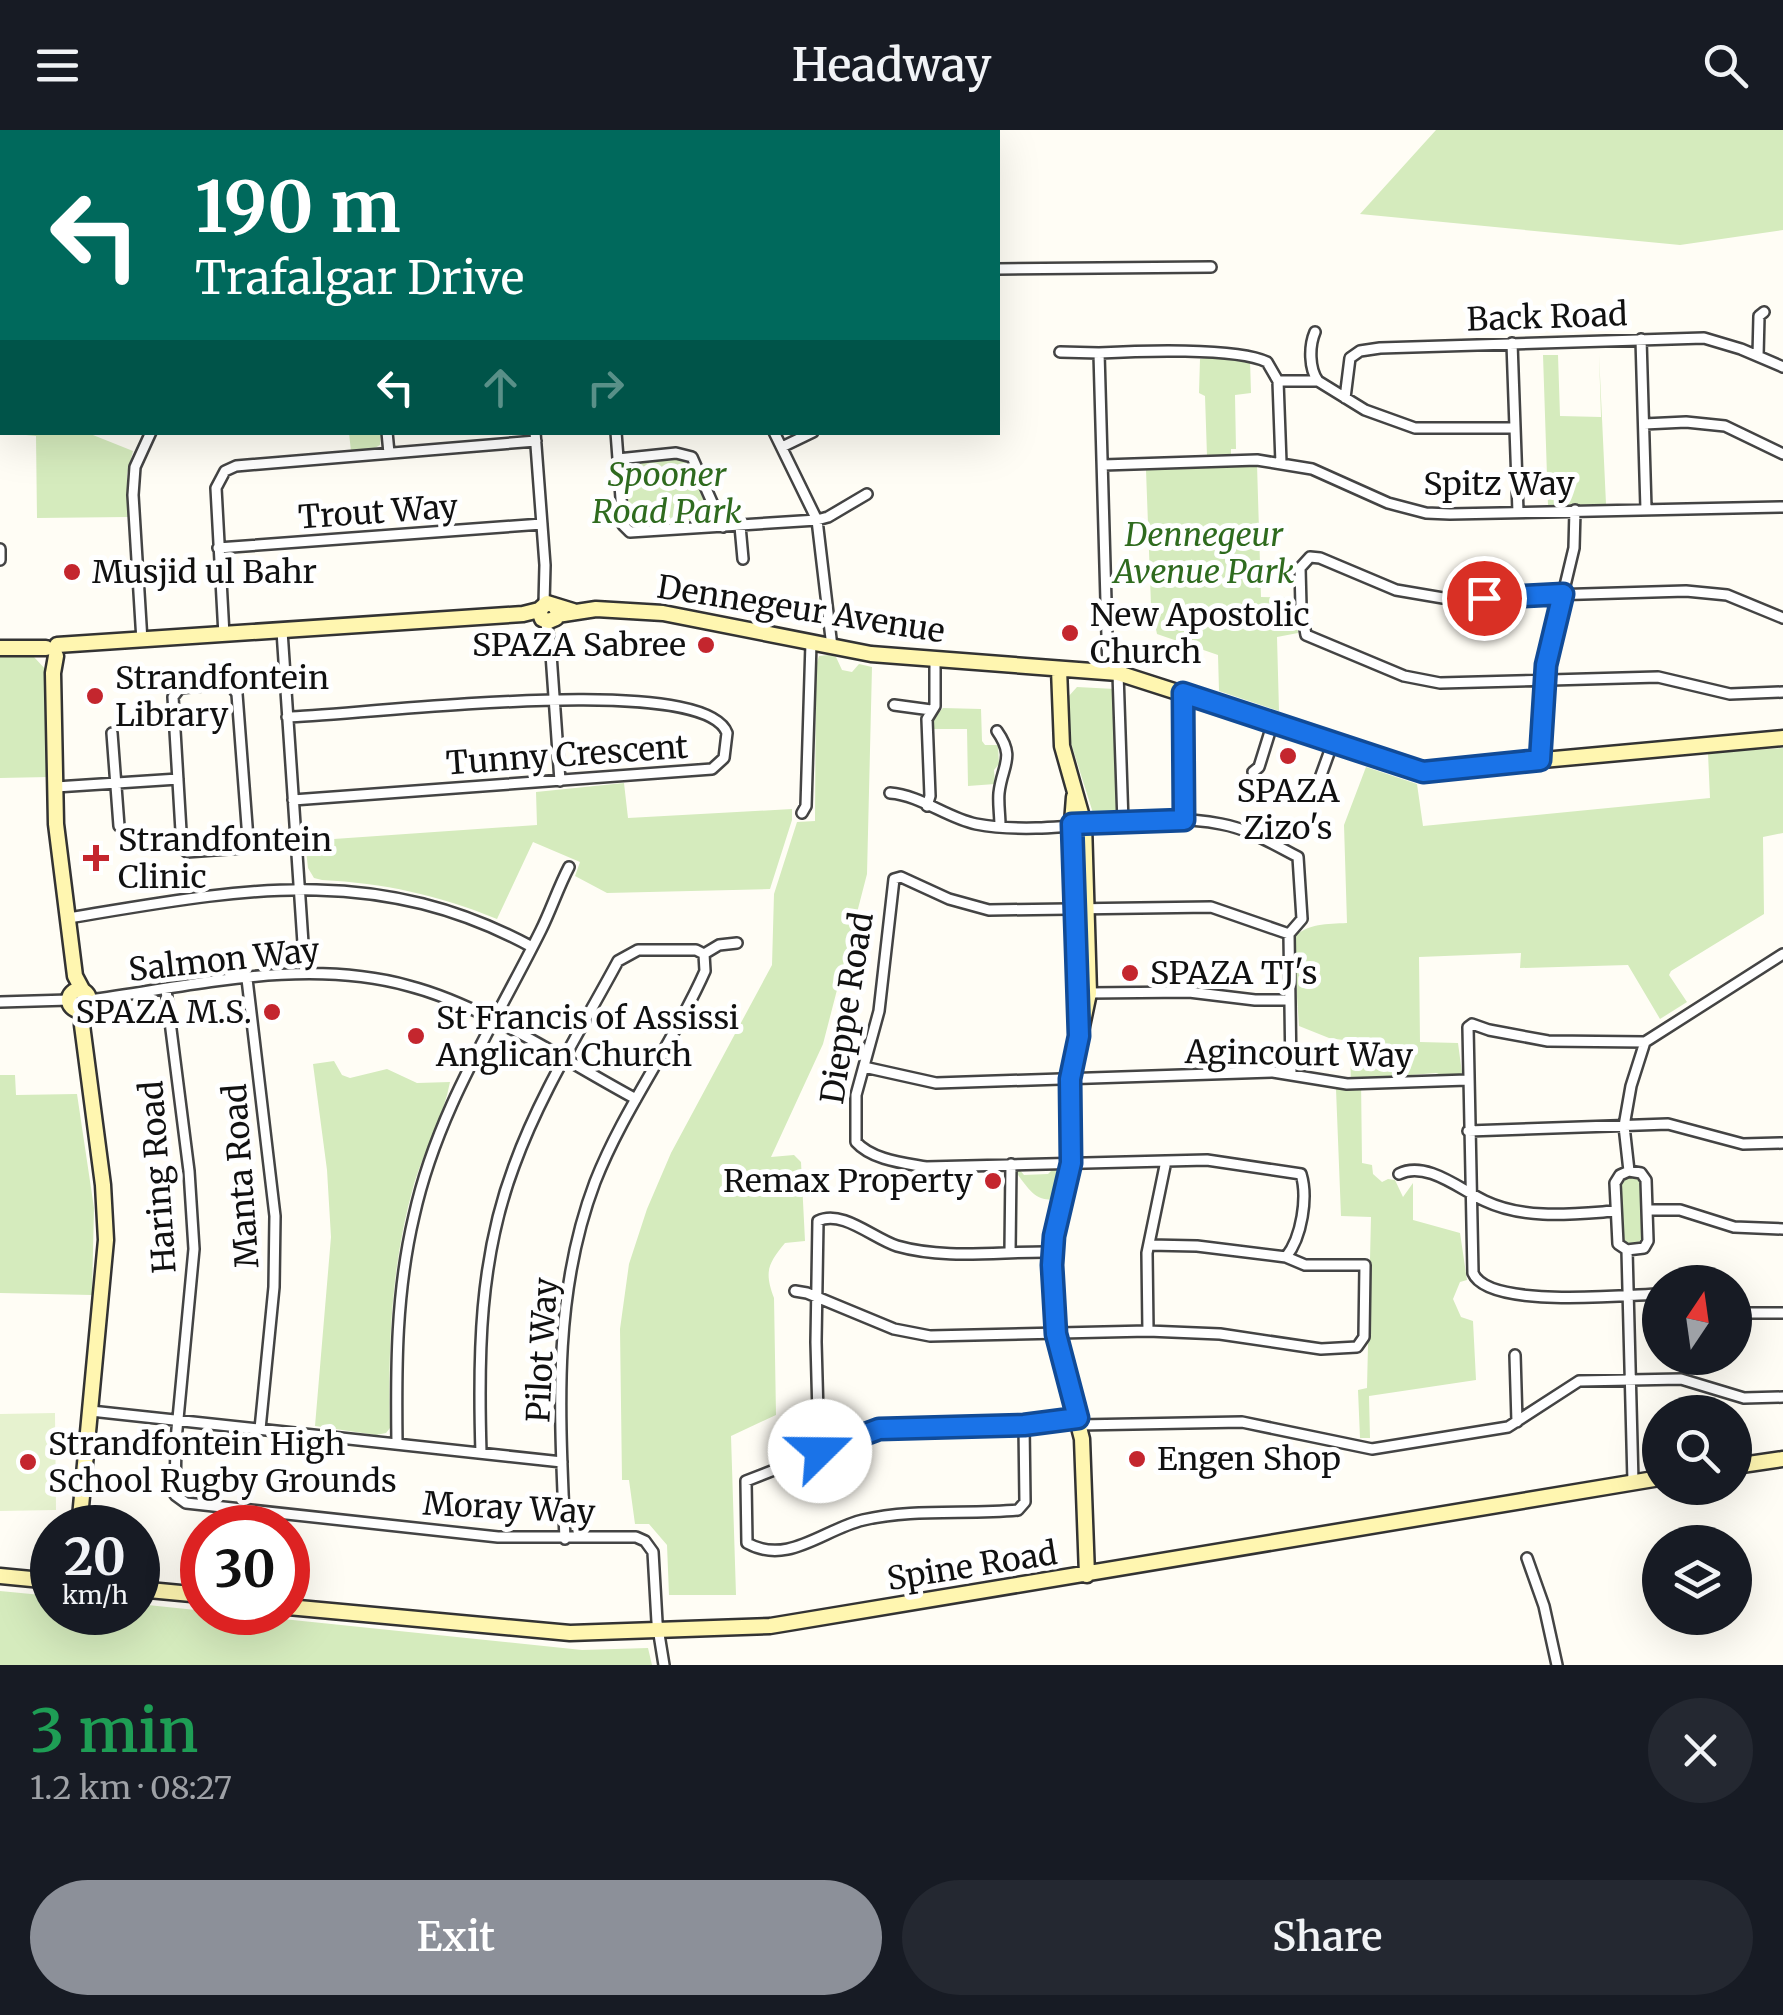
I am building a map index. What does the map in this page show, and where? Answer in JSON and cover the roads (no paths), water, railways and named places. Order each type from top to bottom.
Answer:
[{"type":"street","points":[[1000,269],[1212,266]]},
{"type":"street","points":[[1758,356],[1759,316],[1764,312]]},
{"type":"street","points":[[1316,332],[1312,372],[1318,381],[1366,410],[1416,428],[1514,428]]},
{"type":"street","name":"Back Road","points":[[1344,398],[1348,363],[1360,352],[1407,346],[1704,338],[1783,367]]},
{"type":"street","points":[[1641,339],[1646,509]]},
{"type":"street","points":[[1512,342],[1518,512]]},
{"type":"street","points":[[1060,352],[1250,356],[1271,366],[1278,382],[1281,463]]},
{"type":"street","points":[[1099,353],[1123,823]]},
{"type":"street","points":[[1278,382],[1318,381]]},
{"type":"street","points":[[1644,424],[1686,422],[1725,426],[1783,454]]},
{"type":"street","points":[[142,641],[133,495],[135,467],[150,435]]},
{"type":"street","points":[[387,435],[389,454]]},
{"type":"street","points":[[616,435],[624,525],[630,532],[817,520],[828,518],[867,494]]},
{"type":"street","points":[[776,435],[817,520],[832,647]]},
{"type":"street","points":[[782,447],[807,435]]},
{"type":"street","points":[[224,635],[216,488],[225,472],[236,466],[536,437],[560,781]]},
{"type":"street","points":[[618,459],[676,452],[692,457],[723,528]]},
{"type":"street","name":"Spitz Way","points":[[1103,464],[1258,460],[1281,463],[1312,469],[1388,503],[1426,512],[1783,507]]},
{"type":"street","points":[[1540,760],[1544,681],[1576,541],[1575,510]]},
{"type":"street","name":"Trout Way","points":[[218,548],[542,524]]},
{"type":"street","points":[[740,526],[743,559]]},
{"type":"street","points":[[0,549],[0,560]]},
{"type":"street","points":[[1783,618],[1717,594],[1686,591],[1443,598],[1396,590],[1320,558],[1310,557],[1300,568],[1306,635],[1417,680],[1471,683],[1658,677],[1730,694],[1783,692]]},
{"type":"street","name":"Dennegeur Avenue","points":[[0,648],[53,652],[76,646],[548,612],[664,612],[832,647],[935,660],[1113,673],[1423,772],[1783,738]]},
{"type":"street","points":[[282,631],[305,973]]},
{"type":"street","points":[[802,813],[806,806],[811,643]]},
{"type":"street","points":[[53,652],[56,824],[103,1184],[106,1240],[81,1505]]},
{"type":"street","points":[[927,806],[927,719],[935,701],[935,660]]},
{"type":"street","points":[[1059,669],[1062,746],[1075,791],[1078,824],[1079,1036]]},
{"type":"street","points":[[223,684],[232,687],[237,694],[246,846],[183,850],[178,779],[175,693],[180,688],[223,684]]},
{"type":"street","points":[[1183,693],[1184,820]]},
{"type":"street","name":"Tunny Crescent","points":[[287,717],[601,698],[692,710],[715,718],[727,733],[724,758],[712,769],[293,800]]},
{"type":"street","points":[[894,705],[931,710]]},
{"type":"street","points":[[1253,772],[1259,767],[1273,722]]},
{"type":"street","points":[[997,731],[1006,743],[1008,757],[999,793],[1000,826]]},
{"type":"street","points":[[112,733],[119,826]]},
{"type":"street","points":[[1312,792],[1333,742]]},
{"type":"street","points":[[56,787],[178,779]]},
{"type":"street","points":[[890,793],[976,824],[1184,820],[1221,824],[1250,832],[1298,857],[1302,919],[1289,934],[1292,1072]]},
{"type":"street","points":[[397,1444],[398,1315],[414,1216],[440,1128],[569,868]]},
{"type":"street","name":"Dieppe Road","points":[[1011,1164],[926,1167],[888,1159],[856,1142],[856,1095],[881,1000],[892,882],[900,877],[949,899],[989,910],[1080,909]]},
{"type":"street","points":[[68,918],[300,889],[356,890],[420,901],[478,920],[532,947]]},
{"type":"street","points":[[1080,909],[1211,907],[1289,934]]},
{"type":"street","points":[[1080,909],[1089,993],[1070,1079],[1071,1163],[1052,1252],[1056,1334],[1079,1422],[1087,1575]]},
{"type":"street","points":[[481,1454],[479,1343],[486,1275],[514,1166],[564,1060],[624,955],[638,950],[688,948],[704,954],[720,945],[737,943]]},
{"type":"street","name":"Pilot Way","points":[[565,1538],[560,1347],[570,1271],[596,1181],[700,983],[707,964],[704,954]]},
{"type":"street","points":[[1642,1295],[1531,1298],[1479,1282],[1473,1273],[1467,1028],[1472,1024],[1548,1041],[1645,1042],[1783,954]]},
{"type":"street","name":"Salmon Way","points":[[0,1002],[79,1000],[305,973],[347,974],[411,986],[460,1004],[636,1099]]},
{"type":"street","name":"Manta Road","points":[[247,979],[275,1216],[274,1287],[260,1429]]},
{"type":"street","name":"Haring Road","points":[[166,990],[188,1157],[193,1229],[190,1301],[177,1420]]},
{"type":"street","points":[[1089,993],[1189,992],[1289,1000]]},
{"type":"street","points":[[1629,1172],[1624,1126],[1645,1042]]},
{"type":"street","name":"Agincourt Way","points":[[864,1066],[936,1083],[1292,1072],[1347,1084],[1467,1080]]},
{"type":"street","points":[[1468,1130],[1674,1124],[1735,1142],[1783,1142]]},
{"type":"street","points":[[1010,1252],[1011,1164],[1207,1160],[1300,1174],[1304,1185],[1300,1220],[1294,1248],[1286,1257]]},
{"type":"street","points":[[1148,1331],[1146,1265],[1166,1161]]},
{"type":"street","points":[[1399,1174],[1406,1170],[1426,1174],[1521,1212],[1615,1210]]},
{"type":"street","points":[[1629,1172],[1644,1176],[1647,1244],[1641,1249],[1627,1250],[1618,1244],[1615,1210],[1616,1181],[1629,1172]]},
{"type":"street","points":[[1647,1210],[1680,1210],[1743,1228],[1783,1229]]},
{"type":"street","points":[[820,1451],[816,1342],[818,1221],[844,1221],[882,1241],[917,1250],[1052,1252]]},
{"type":"street","points":[[795,1291],[911,1334],[949,1338],[1148,1331],[1220,1334],[1321,1349],[1361,1344],[1365,1266],[1305,1264],[1286,1257],[1198,1246],[1149,1245]]},
{"type":"street","points":[[1627,1250],[1633,1482]]},
{"type":"street","points":[[1752,1314],[1783,1313]]},
{"type":"street","points":[[1515,1354],[1516,1422]]},
{"type":"street","points":[[1024,1425],[1024,1502],[1018,1510],[875,1518],[781,1550],[766,1551],[747,1543],[746,1480],[879,1429],[1079,1422],[1242,1422],[1372,1450],[1508,1426],[1575,1382],[1681,1379],[1744,1398],[1783,1397]]},
{"type":"street","points":[[91,1411],[562,1462]]},
{"type":"street","name":"Moray Way","points":[[177,1420],[172,1490],[186,1503],[498,1537],[636,1537],[653,1552],[659,1632]]},
{"type":"street","points":[[1752,1463],[1783,1458]]},
{"type":"street","name":"Spine Road","points":[[310,1609],[520,1631],[659,1632],[770,1626],[1642,1481]]},
{"type":"street","points":[[1527,1558],[1544,1606],[1557,1665]]},
{"type":"street","points":[[0,1576],[30,1579]]},
{"type":"street","points":[[659,1632],[664,1665]]},
{"type":"place","name":"Musjid ul Bahr","points":[[72,572]]},
{"type":"place","name":"New Apostolic Church","points":[[1070,633]]},
{"type":"place","name":"SPAZA Sabree","points":[[706,645]]},
{"type":"place","name":"Strandfontein Library","points":[[95,696]]},
{"type":"place","name":"SPAZA Zizo's","points":[[1288,756]]},
{"type":"place","name":"Strandfontein Clinic","points":[[96,858]]},
{"type":"place","name":"SPAZA TJ's","points":[[1130,973]]},
{"type":"place","name":"SPAZA M.S.","points":[[272,1012]]},
{"type":"place","name":"St Francis of Assissi Anglican Church","points":[[416,1036]]},
{"type":"place","name":"Remax Property","points":[[993,1181]]},
{"type":"place","name":"Engen Shop","points":[[1137,1459]]},
{"type":"place","name":"Strandfontein High School Rugby Grounds","points":[[28,1462]]},
{"type":"park label","name":"Spooner Road Park","points":[[667,494]]},
{"type":"park label","name":"Dennegeur Avenue Park","points":[[1204,554]]}]
